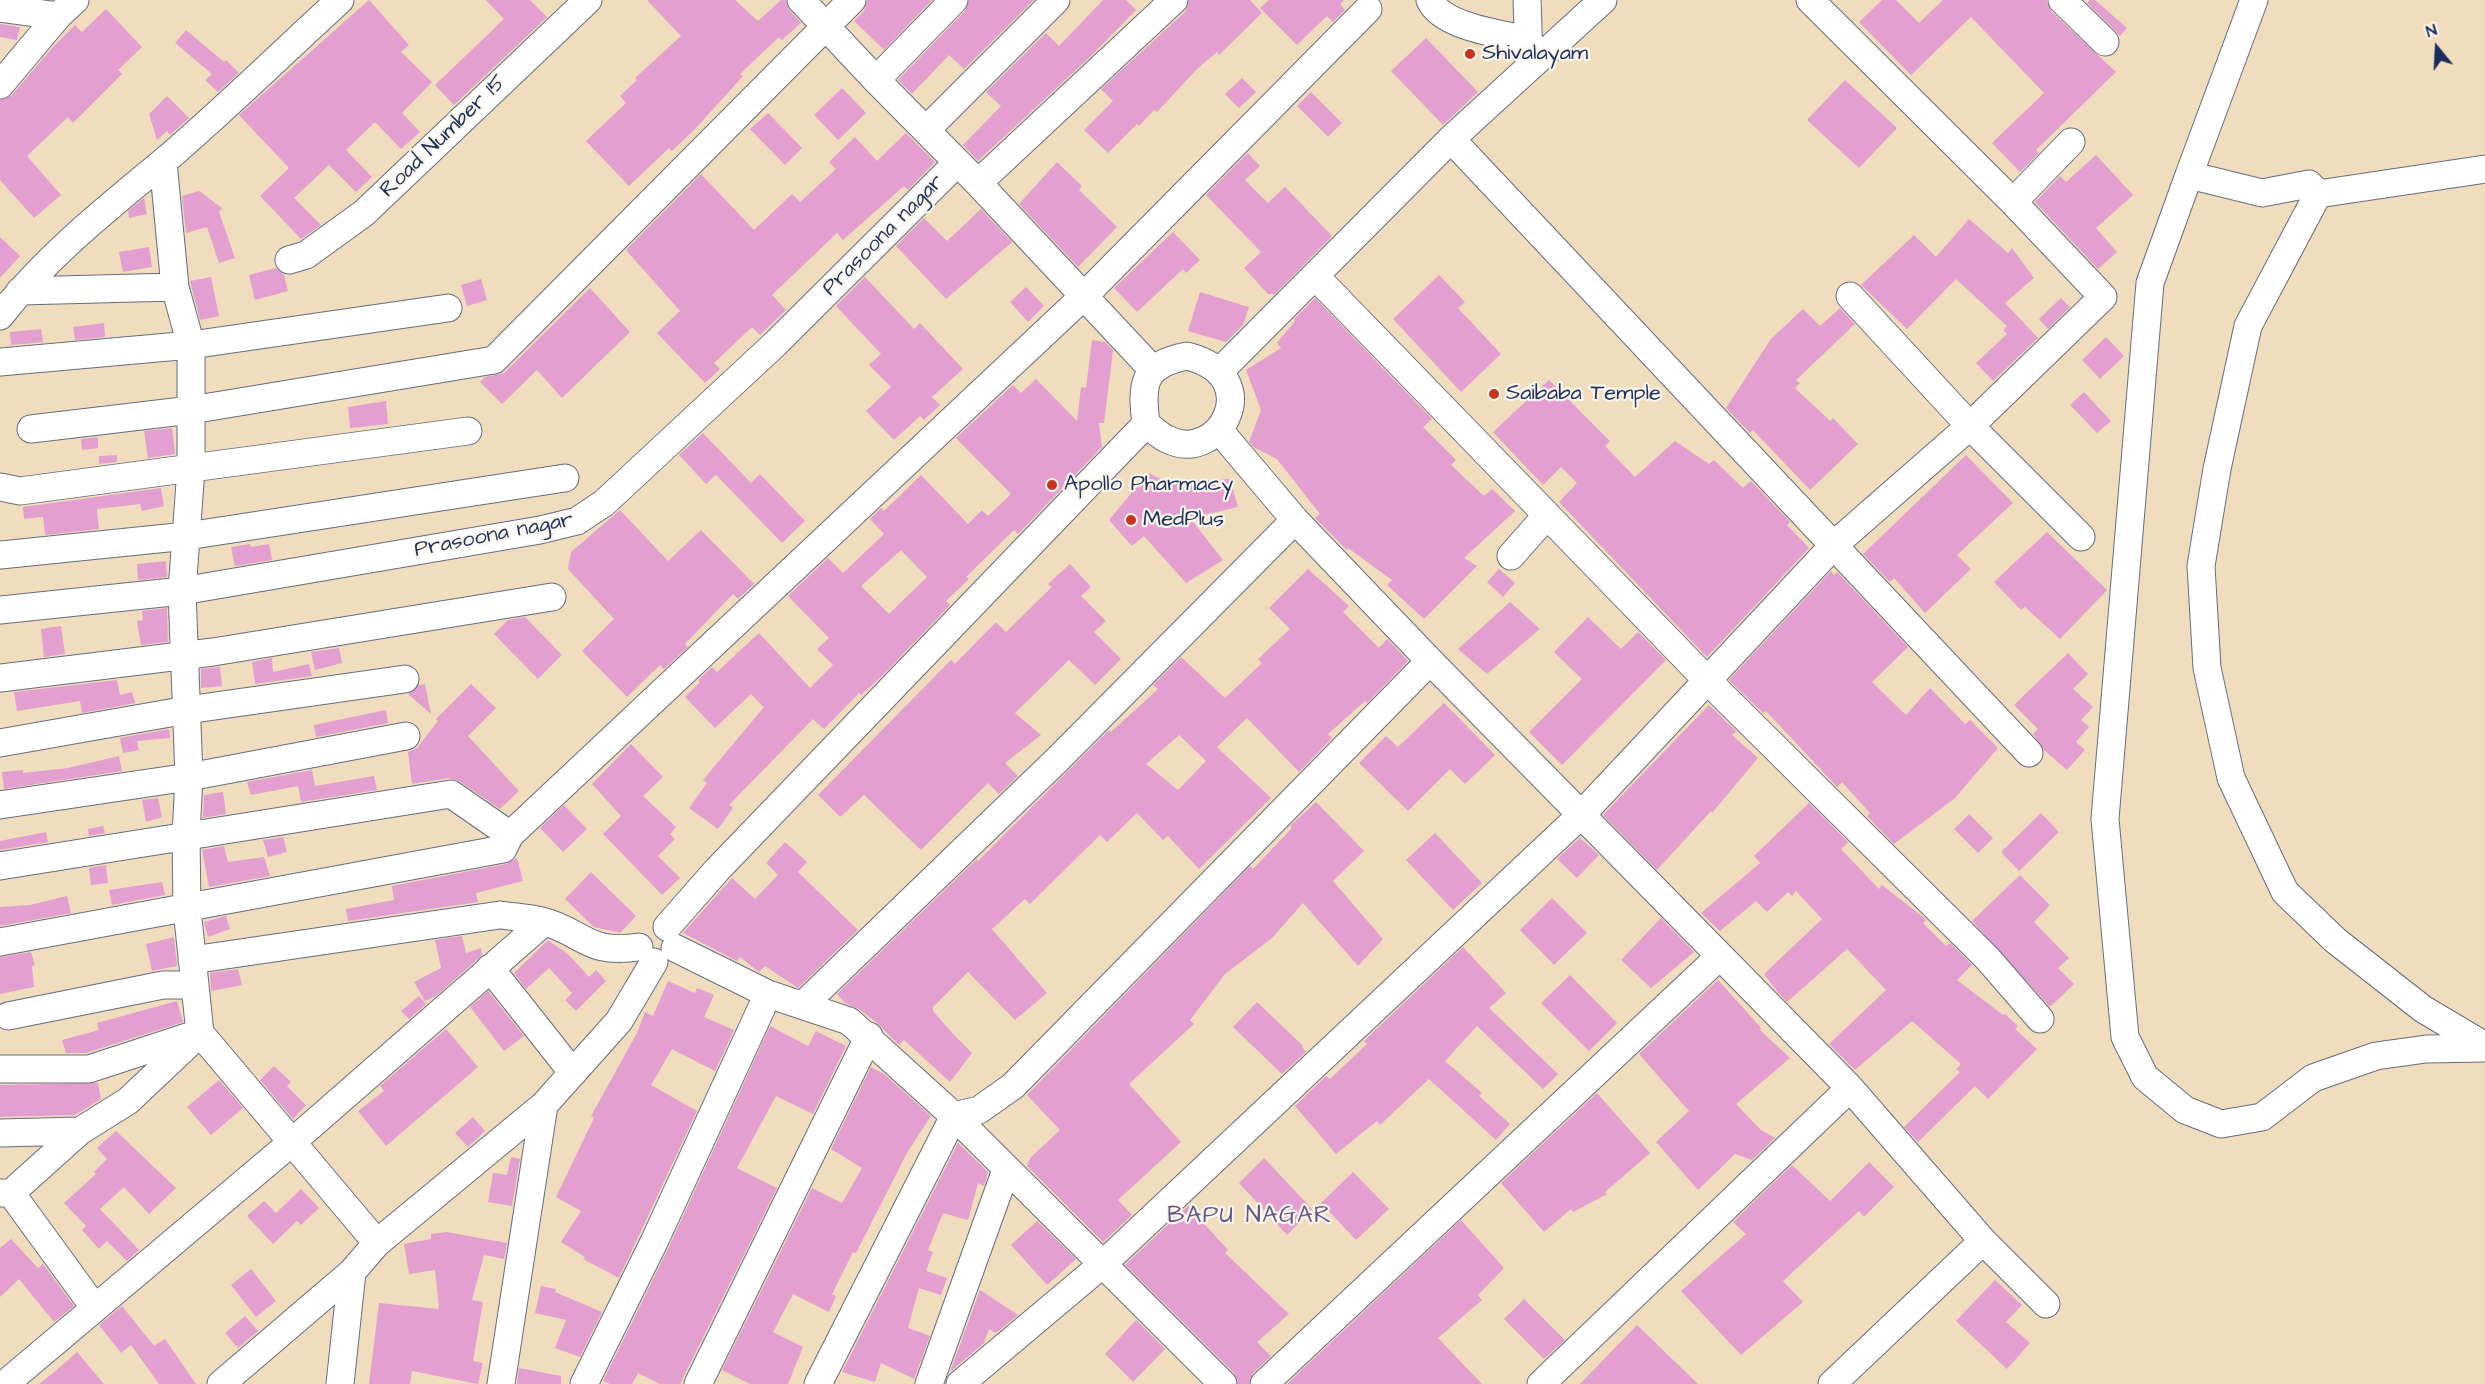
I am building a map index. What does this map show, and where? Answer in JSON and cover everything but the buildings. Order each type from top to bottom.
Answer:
[{"type":"street","points":[[0,316],[20,291],[89,222],[163,162],[340,0]]},
{"type":"street","name":"Road Number 15","points":[[289,260],[306,255],[364,213],[588,0]]},
{"type":"street","points":[[801,0],[978,183],[1153,370]]},
{"type":"street","points":[[31,429],[191,410],[494,360],[852,0]]},
{"type":"street","points":[[876,80],[954,0]]},
{"type":"street","points":[[926,130],[1056,0]]},
{"type":"street","points":[[978,183],[1174,0]]},
{"type":"street","points":[[1430,0],[1433,8],[1455,22],[1529,52]]},
{"type":"street","points":[[1527,0],[1529,52]]},
{"type":"street","points":[[1220,371],[1451,139],[1529,52],[1603,0]]},
{"type":"street","points":[[960,1384],[1104,1263],[1582,814],[1834,544],[1970,426],[2103,297],[2013,202],[1810,0]]},
{"type":"street","points":[[2062,0],[2105,42]]},
{"type":"street","points":[[2254,0],[2150,284],[2105,819],[2125,1037],[2145,1077],[2185,1110],[2221,1124],[2262,1116],[2313,1078],[2376,1056],[2426,1049],[2485,1047]]},
{"type":"street","points":[[0,8],[67,8]]},
{"type":"street","points":[[0,85],[67,8]]},
{"type":"street","points":[[0,942],[503,849],[510,836],[1084,296],[1368,9]]},
{"type":"street","points":[[1451,139],[2029,753]]},
{"type":"street","points":[[2013,202],[2072,142]]},
{"type":"street","points":[[163,162],[175,287],[191,345],[190,470],[182,591],[189,777],[186,836],[187,909],[200,1033],[377,1243]]},
{"type":"street","name":"Prasoona nagar","points":[[0,610],[182,591],[540,530],[589,515],[775,344],[957,163]]},
{"type":"street","points":[[2318,194],[2485,169]]},
{"type":"street","points":[[2188,175],[2262,193],[2309,184],[2318,194]]},
{"type":"street","points":[[2318,194],[2248,326],[2217,469],[2201,566],[2207,668],[2231,778],[2285,892],[2335,940],[2423,1009],[2485,1047]]},
{"type":"street","points":[[1316,277],[1707,680],[1988,959],[2040,1019]]},
{"type":"street","points":[[20,291],[175,287]]},
{"type":"street","points":[[1850,296],[1970,426],[2081,537]]},
{"type":"street","points":[[0,362],[191,345],[448,308]]},
{"type":"street","points":[[1187,356],[1205,360],[1220,371],[1226,380],[1230,401],[1229,411],[1219,430],[1204,440],[1187,444],[1169,441],[1146,424],[1142,401],[1144,384],[1153,370],[1168,360],[1187,356]]},
{"type":"street","points":[[221,1384],[352,1272],[377,1243],[544,1105],[619,1021],[659,946],[717,870],[1146,424]]},
{"type":"street","points":[[1219,430],[1295,520],[1719,957],[1850,1088],[1983,1241],[2046,1304]]},
{"type":"street","points":[[0,487],[20,491],[468,431]]},
{"type":"street","points":[[0,555],[187,536],[565,478]]},
{"type":"street","points":[[1511,556],[1547,515]]},
{"type":"street","points":[[803,1005],[1057,760],[1295,520]]},
{"type":"street","points":[[0,678],[186,656],[552,597]]},
{"type":"street","points":[[818,1384],[954,1116],[979,1110],[1012,1086],[1430,661]]},
{"type":"street","points":[[0,743],[187,710],[405,679]]},
{"type":"street","points":[[0,805],[189,777],[406,736]]},
{"type":"street","points":[[0,866],[451,794],[510,836]]},
{"type":"street","points":[[8,1016],[163,985],[193,973],[500,915],[544,922],[598,948],[622,950],[659,946],[768,994],[849,1021],[869,1036],[1104,1263],[1223,1384]]},
{"type":"street","points":[[4,1384],[291,1143],[544,922]]},
{"type":"street","points":[[1264,1384],[1719,957]]},
{"type":"street","points":[[490,968],[573,1073]]},
{"type":"street","points":[[584,1384],[654,1242],[768,994]]},
{"type":"street","points":[[0,1069],[89,1070],[200,1033]]},
{"type":"street","points":[[94,1307],[6,1193],[80,1131],[128,1101],[200,1033]]},
{"type":"street","points":[[698,1384],[869,1036]]},
{"type":"street","points":[[1541,1384],[1850,1088]]},
{"type":"street","points":[[501,1384],[544,1105]]},
{"type":"street","points":[[0,1133],[80,1131]]},
{"type":"street","points":[[929,1384],[1006,1170]]},
{"type":"street","points":[[1832,1384],[1983,1241]]},
{"type":"street","points":[[340,1384],[352,1272]]},
{"type":"place","name":"Shivalayam","points":[[1470,54]]},
{"type":"place","name":"Saibaba Temple","points":[[1494,394]]},
{"type":"place","name":"Apollo Pharmacy","points":[[1052,485]]},
{"type":"place","name":"MedPlus","points":[[1131,520]]},
{"type":"district","name":"BAPU NAGAR","points":[[1250,1217]]}]
